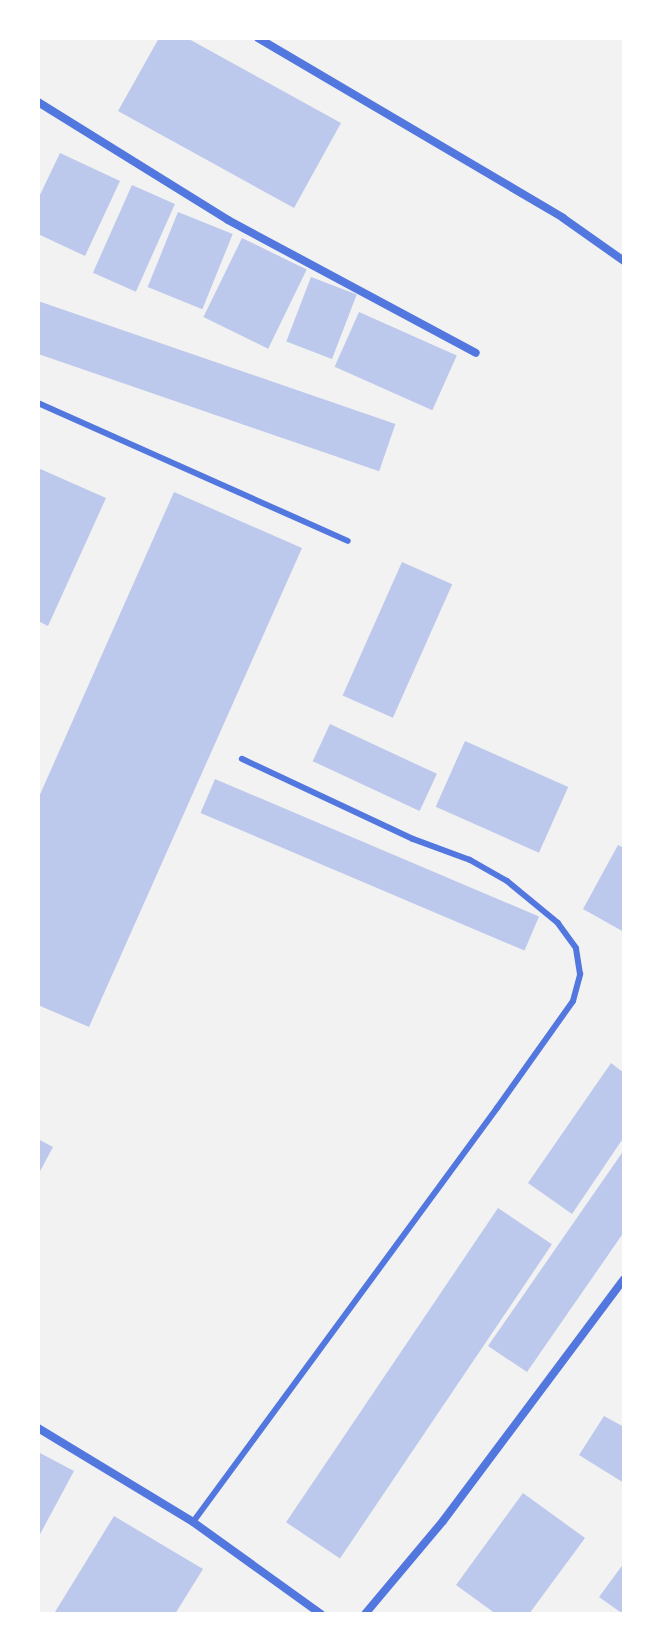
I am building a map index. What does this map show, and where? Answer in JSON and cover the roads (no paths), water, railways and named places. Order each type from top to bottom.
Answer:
[{"type":"street","points":[[258,38],[563,218],[624,261]]},
{"type":"street","points":[[38,102],[228,220],[476,353]]},
{"type":"street","points":[[365,1614],[443,1521],[624,1279]]},
{"type":"street","points":[[38,1428],[193,1522],[321,1614]]},
{"type":"lane","points":[[38,403],[348,541]]},
{"type":"lane","points":[[193,1522],[573,1001],[580,974],[576,948],[558,923],[507,881],[470,860],[413,839],[242,759]]}]
